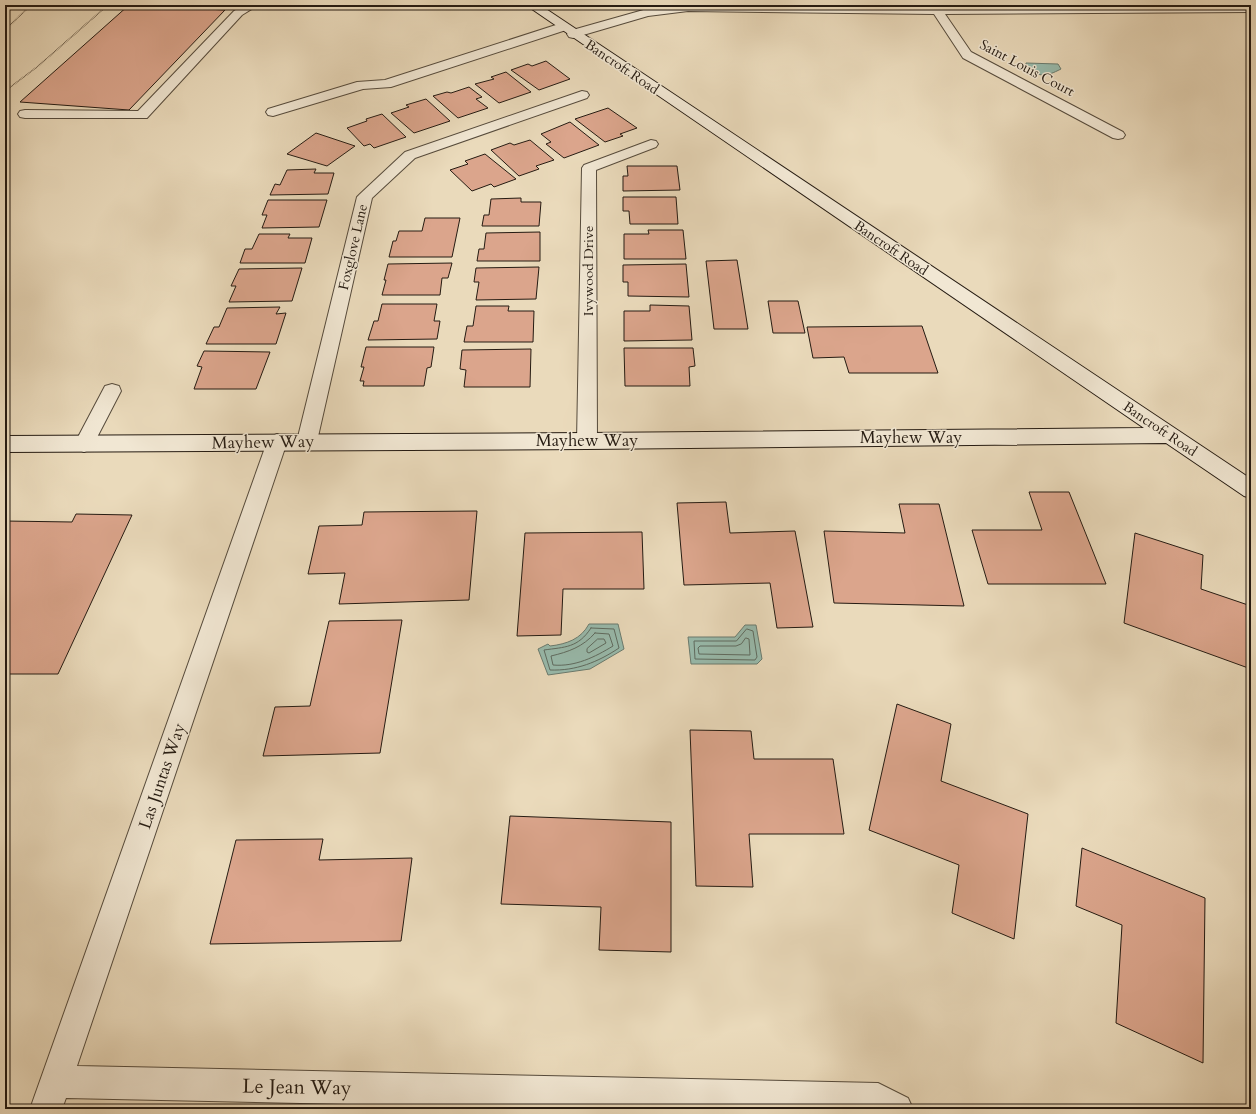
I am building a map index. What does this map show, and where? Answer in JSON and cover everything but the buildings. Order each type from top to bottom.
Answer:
[{"type":"street","points":[[25,114],[142,115],[238,13],[252,5]]},
{"type":"street","name":"Bancroft Road","points":[[532,5],[562,27],[1251,490]]},
{"type":"street","points":[[573,34],[647,13],[688,8],[937,10],[1251,9]]},
{"type":"street","name":"Saint Louis Court","points":[[937,10],[968,55],[1118,135]]},
{"type":"street","points":[[273,112],[362,85],[386,84],[562,27]]},
{"type":"street","name":"Foxglove Lane","points":[[307,441],[364,197],[410,156],[582,95]]},
{"type":"street","name":"Ivywood Drive","points":[[587,441],[589,168],[651,144]]},
{"type":"street","points":[[84,444],[112,391]]},
{"type":"street","name":"Mayhew Way","points":[[5,444],[307,441],[587,441],[1169,435]]},
{"type":"street","name":"Las Juntas Way","points":[[51,1095],[278,442]]},
{"type":"street","name":"Le Jean Way","points":[[51,1095],[878,1099],[897,1109]]},
{"type":"path","points":[[5,30],[31,5]]},
{"type":"path","points":[[5,91],[37,67],[108,5]]},
{"type":"water","points":[[1026,63],[1058,64],[1061,69],[1051,74],[1040,75],[1026,69]]},
{"type":"water","points":[[589,624],[618,624],[624,649],[590,669],[548,675],[538,649],[548,644],[550,646],[573,640],[586,629]]},
{"type":"water","points":[[745,625],[756,625],[762,659],[757,664],[691,664],[688,637],[735,637]]}]
